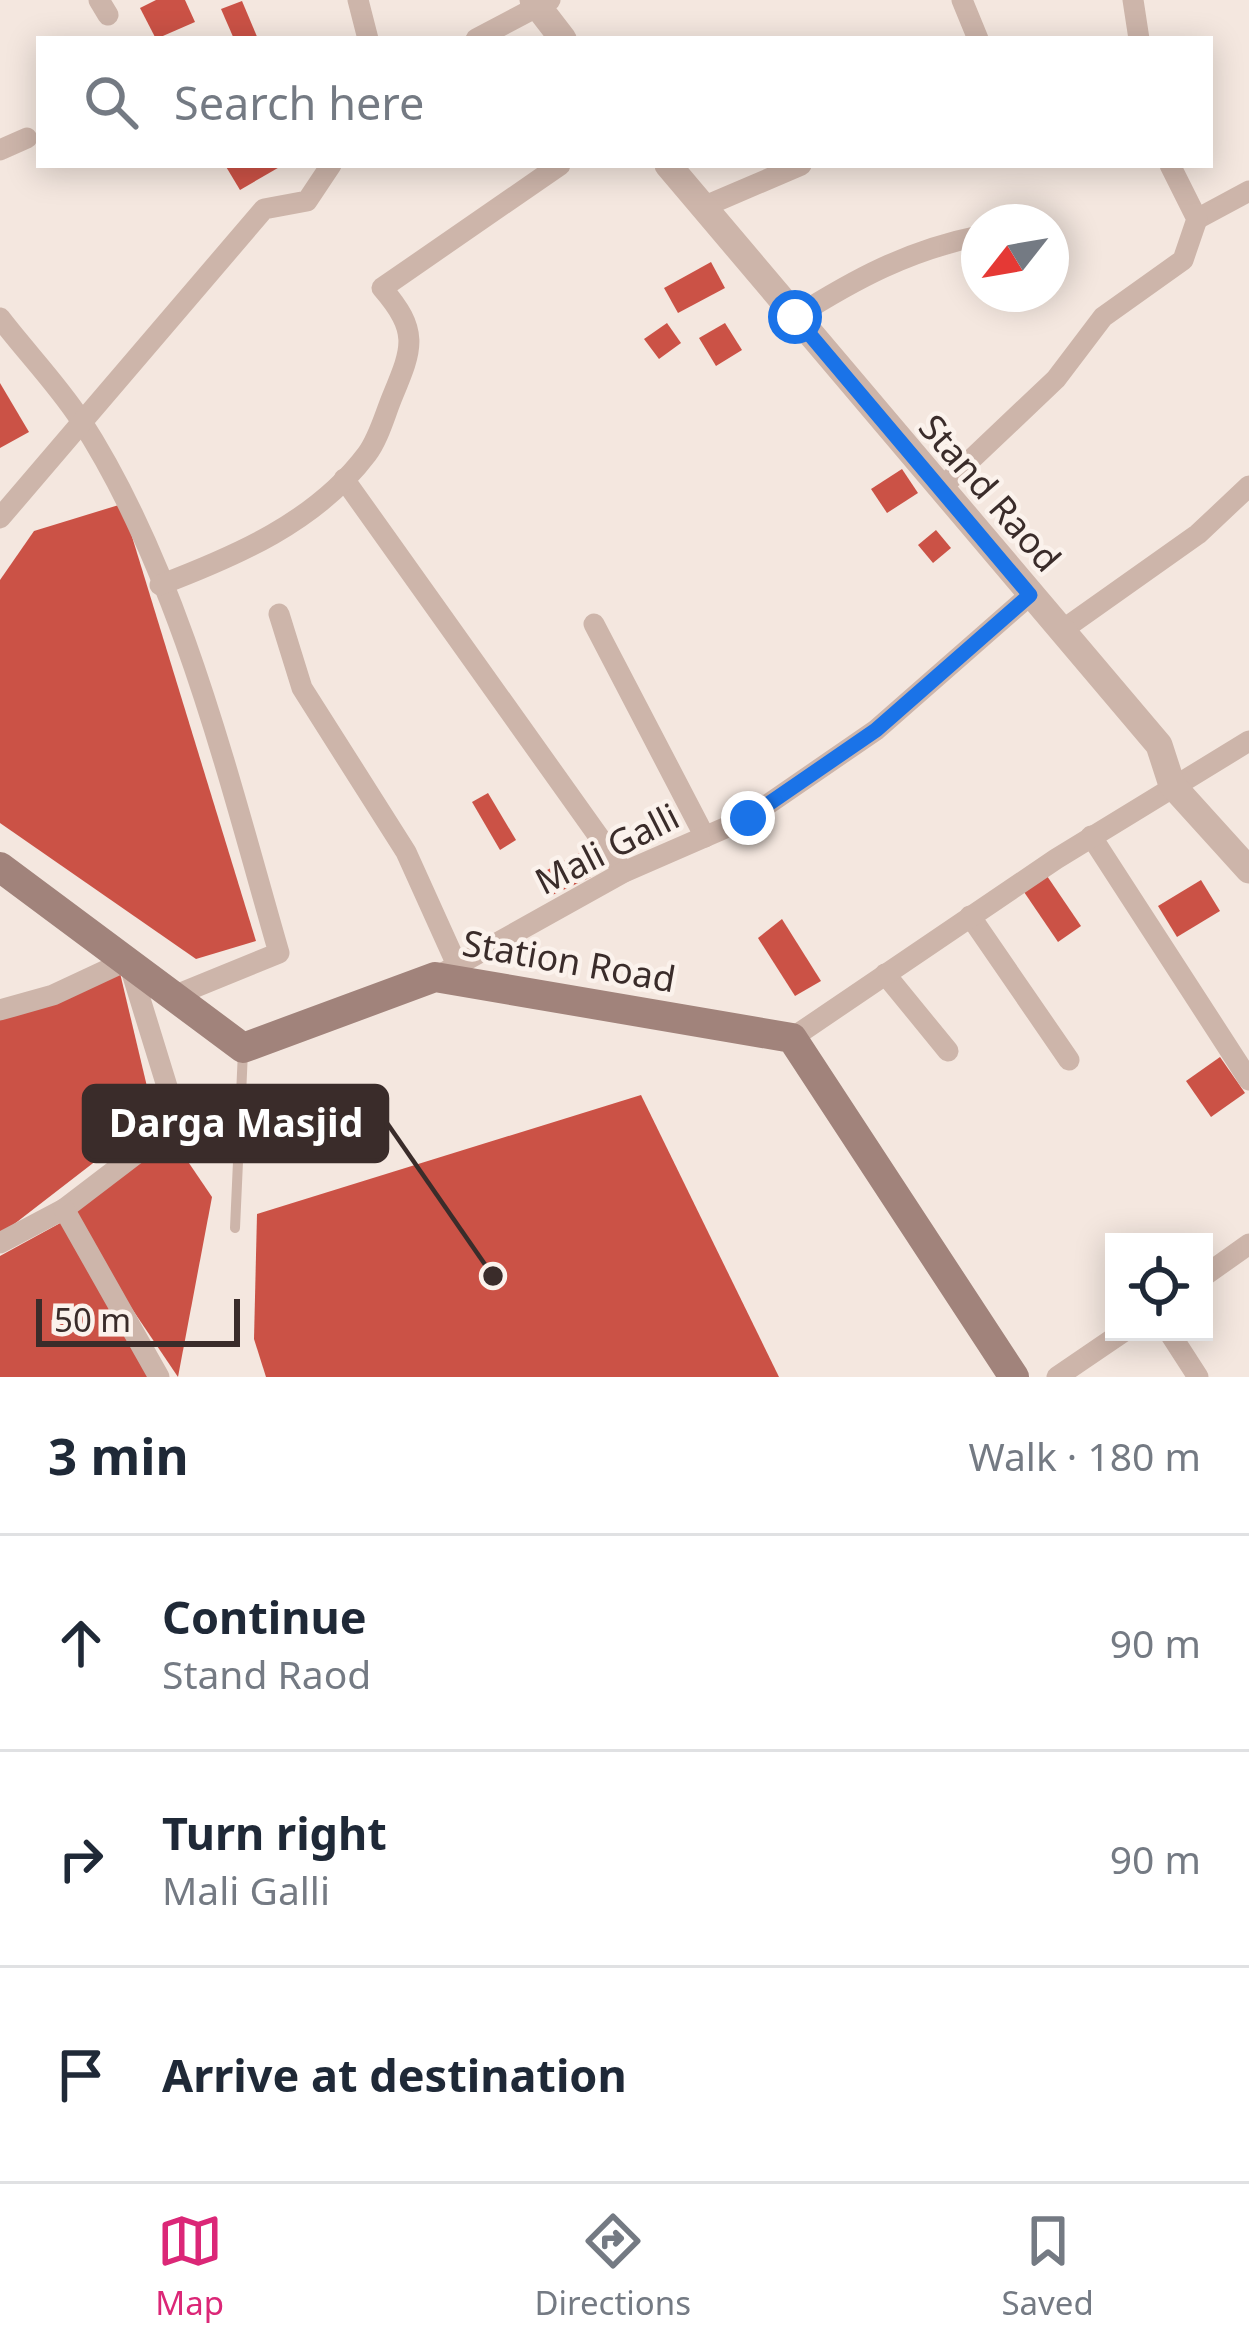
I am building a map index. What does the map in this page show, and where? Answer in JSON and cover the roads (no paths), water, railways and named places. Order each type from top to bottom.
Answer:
[{"type":"main road","points":[[0,867],[243,1048]]},
{"type":"main road","name":"Station Road","points":[[243,1048],[446,971],[792,1038]]},
{"type":"main road","points":[[792,1038],[1014,1377]]},
{"type":"street","points":[[358,0],[367,36]]},
{"type":"street","points":[[962,0],[977,36]]},
{"type":"street","points":[[1133,0],[1139,36]]},
{"type":"street","points":[[481,36],[540,3],[561,36]]},
{"type":"street","points":[[0,150],[27,138]]},
{"type":"street","points":[[0,518],[264,209],[307,201],[330,168]]},
{"type":"street","points":[[160,585],[245,553],[322,501],[344,479],[369,452],[412,348],[404,313],[382,288],[556,168]]},
{"type":"street","name":"Stand Raod","points":[[670,168],[1159,745],[1172,785],[1249,870]]},
{"type":"street","points":[[703,207],[794,168]]},
{"type":"street","points":[[1172,168],[1197,219]]},
{"type":"street","points":[[940,489],[1056,379],[1103,317],[1183,260],[1197,219],[1249,191]]},
{"type":"street","points":[[795,317],[862,274],[923,247],[961,240]]},
{"type":"street","points":[[0,318],[80,419],[138,528],[208,711],[279,953],[176,995]]},
{"type":"street","points":[[344,479],[624,872]]},
{"type":"street","points":[[1061,631],[1198,533],[1249,486]]},
{"type":"street","name":"Mali Galli","points":[[446,971],[624,872],[748,818],[876,730],[1030,595]]},
{"type":"street","points":[[279,614],[302,688],[406,852],[446,971]]},
{"type":"street","points":[[594,624],[705,836]]},
{"type":"street","points":[[792,1038],[1090,836],[1249,741]]},
{"type":"street","points":[[1090,836],[1249,1080]]},
{"type":"street","points":[[970,916],[1069,1060]]},
{"type":"street","points":[[0,1010],[52,995],[128,961],[178,1122],[64,1209],[0,1243]]},
{"type":"street","points":[[885,974],[948,1051]]},
{"type":"street","points":[[64,1209],[159,1377]]},
{"type":"street","points":[[1213,1270],[1249,1244]]},
{"type":"street","points":[[1057,1377],[1110,1341]]},
{"type":"street","points":[[1174,1341],[1198,1377]]},
{"type":"lane","points":[[235,1228],[243,1048]]},
{"type":"place","name":"Darga Masjid","points":[[493,1276]]}]
